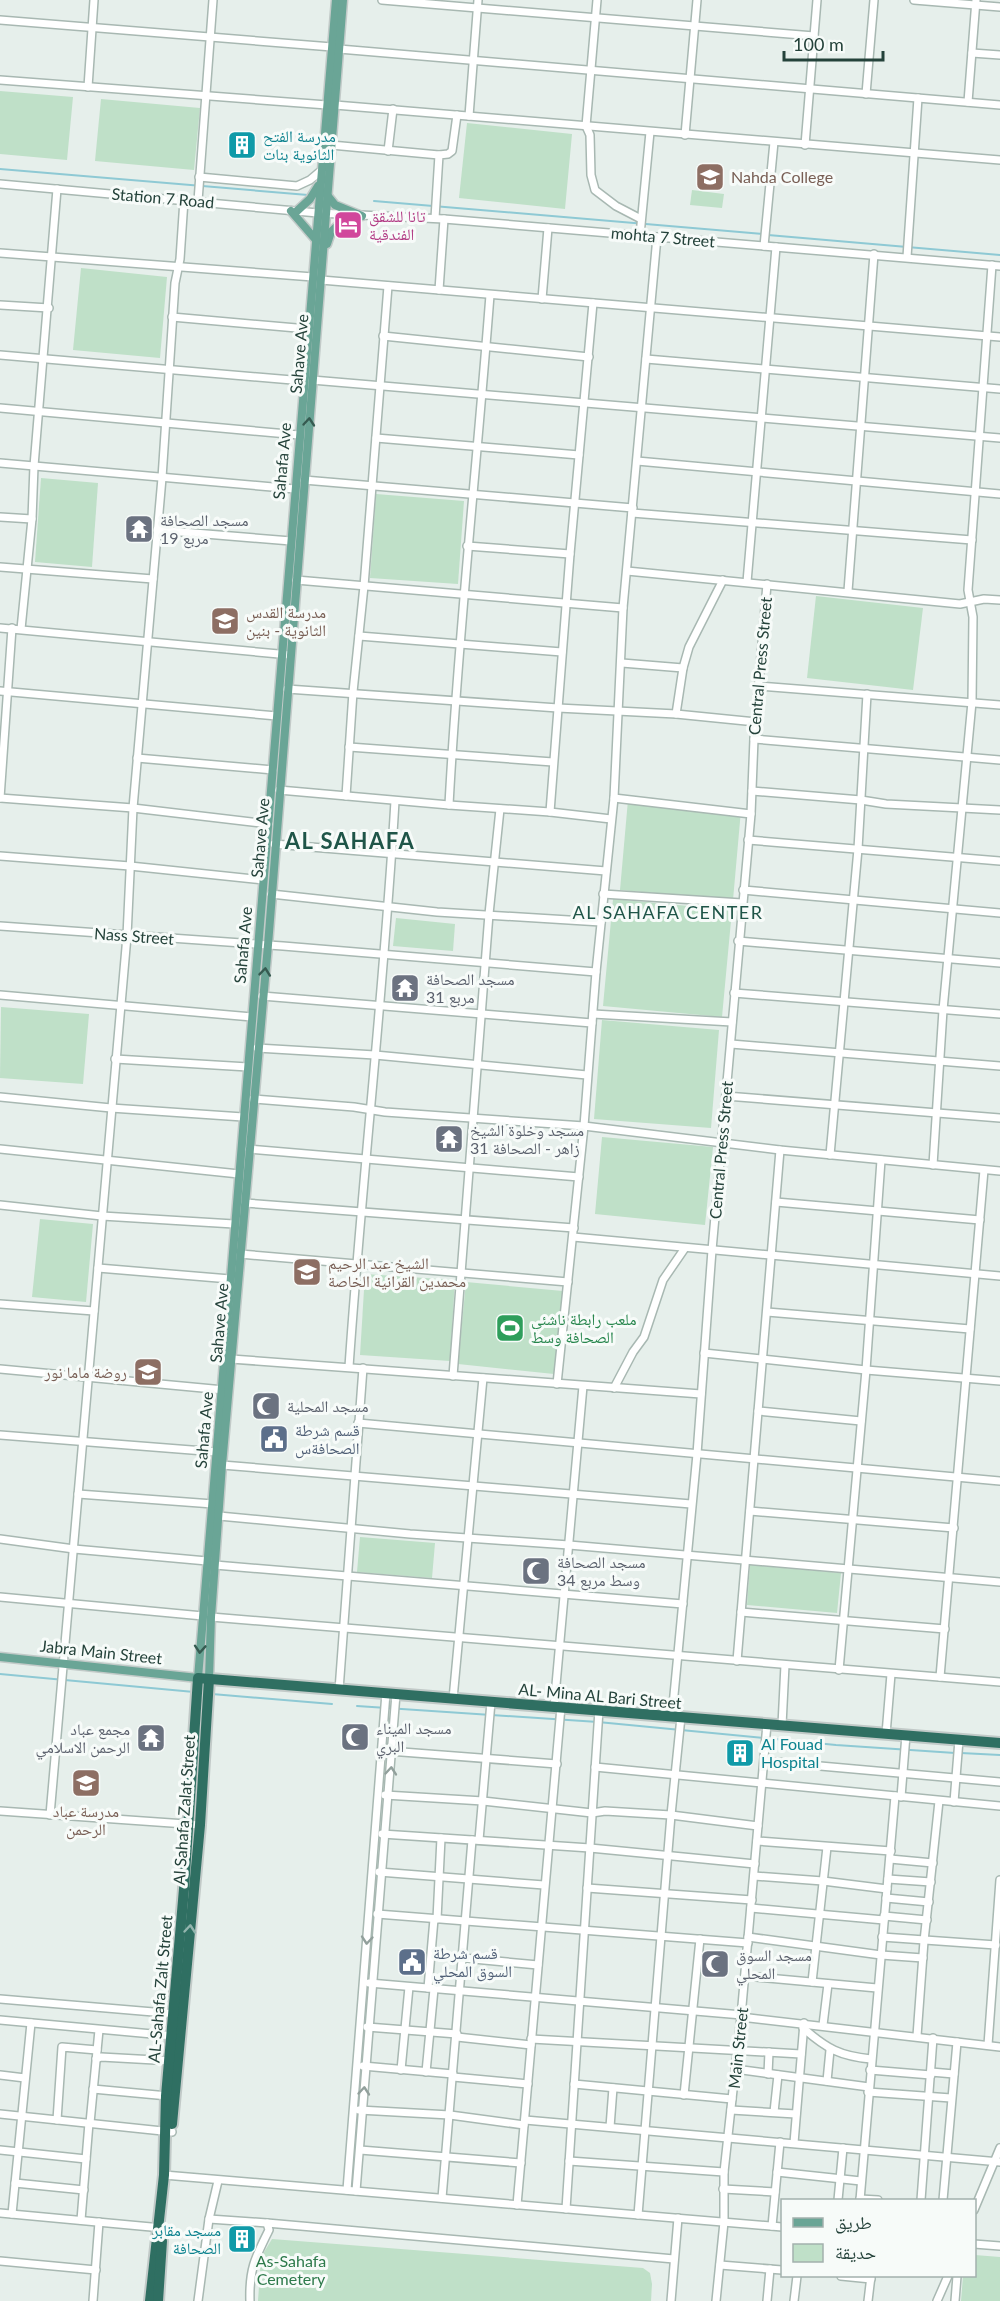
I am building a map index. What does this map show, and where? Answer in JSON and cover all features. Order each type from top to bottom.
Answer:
[{"type":"highway","name":"AL- Mina AL Bari Street","points":[[204,1679],[959,1740],[1000,1741]]},
{"type":"highway","name":"AL-Sahafa Zalt Street","points":[[178,2014],[188,1824],[204,1679]]},
{"type":"highway","name":"Al Sahafa Zalat Street","points":[[158,2301],[155,2285],[178,2014],[200,1825],[204,1679]]},
{"type":"highway","points":[[150,2301],[155,2285]]},
{"type":"main road","points":[[336,0],[336,48]]},
{"type":"main road","name":"Sahave Ave","points":[[204,1679],[211,1563],[219,1516],[226,1390],[231,1359],[258,1048],[263,945],[279,790],[287,688],[286,654],[296,580],[304,480],[308,381],[317,278],[322,267],[322,214],[327,194],[331,105],[343,0]]},
{"type":"main road","name":"Sahafa Ave","points":[[211,1563],[217,1452],[226,1390],[234,1224],[252,1017],[263,945],[263,880],[277,716],[286,654],[299,435],[308,381],[308,329],[317,278],[316,240],[322,214],[320,172],[331,105]]},
{"type":"main road","points":[[316,240],[294,211],[310,199],[320,183]]},
{"type":"main road","points":[[327,194],[335,205],[362,216]]},
{"type":"main road","points":[[322,267],[329,236],[349,215]]},
{"type":"main road","name":"Jabra Main Street","points":[[0,1657],[204,1679]]},
{"type":"street","points":[[88,87],[94,0]]},
{"type":"street","points":[[198,201],[213,0]]},
{"type":"street","points":[[382,0],[478,3],[595,18],[814,36]]},
{"type":"street","points":[[597,0],[586,126],[590,135],[591,175],[595,190],[616,206],[641,219]]},
{"type":"street","points":[[685,135],[697,0]]},
{"type":"street","points":[[805,145],[817,0]]},
{"type":"street","points":[[866,94],[874,0]]},
{"type":"street","points":[[914,0],[976,3],[1000,7]]},
{"type":"street","points":[[469,116],[478,3]]},
{"type":"street","points":[[968,102],[976,3]]},
{"type":"street","points":[[0,20],[1000,105]]},
{"type":"street","points":[[972,53],[1000,56]]},
{"type":"street","points":[[0,80],[1000,160]]},
{"type":"street","points":[[907,257],[918,98]]},
{"type":"street","points":[[388,152],[393,110]]},
{"type":"street","points":[[331,145],[388,152],[448,154],[452,150],[457,115]]},
{"type":"street","points":[[640,235],[650,132]]},
{"type":"street","points":[[764,246],[774,142]]},
{"type":"street","points":[[435,218],[439,155]]},
{"type":"street","points":[[200,177],[297,186],[310,180],[329,164]]},
{"type":"street","name":"Station 7 Road","points":[[0,184],[322,214]]},
{"type":"street","points":[[21,629],[32,519],[34,466],[49,308],[57,189]]},
{"type":"street","points":[[50,1815],[127,936],[133,808],[162,478],[172,317],[179,267],[184,200]]},
{"type":"street","name":"mohta 7 Street","points":[[322,214],[435,218],[996,265]]},
{"type":"street","points":[[439,290],[444,219]]},
{"type":"street","points":[[542,299],[548,228]]},
{"type":"street","points":[[557,1384],[584,1126],[603,894],[614,798],[623,608],[657,237]]},
{"type":"street","points":[[747,582],[776,247]]},
{"type":"street","points":[[0,253],[1000,337]]},
{"type":"street","points":[[848,591],[874,254]]},
{"type":"street","points":[[933,1165],[943,1010],[972,702],[971,603],[968,590],[987,336],[996,265]]},
{"type":"street","points":[[346,796],[352,692],[364,586],[388,286]]},
{"type":"street","points":[[449,805],[463,594],[490,295]]},
{"type":"street","points":[[550,812],[574,504],[593,303]]},
{"type":"street","points":[[0,304],[49,308]]},
{"type":"street","points":[[172,317],[308,329]]},
{"type":"street","points":[[383,336],[589,357]]},
{"type":"street","points":[[0,355],[482,394],[761,420],[1000,438]]},
{"type":"street","points":[[646,359],[1000,389]]},
{"type":"street","points":[[0,408],[299,435]]},
{"type":"street","points":[[376,438],[579,455]]},
{"type":"street","points":[[637,461],[1000,494]]},
{"type":"street","points":[[0,463],[295,489]]},
{"type":"street","points":[[304,480],[972,540]]},
{"type":"street","points":[[0,517],[32,519]]},
{"type":"street","points":[[157,530],[291,541]]},
{"type":"street","points":[[467,546],[570,554]]},
{"type":"street","points":[[0,567],[153,579]]},
{"type":"street","points":[[627,571],[848,591],[960,604],[984,599],[1000,600]]},
{"type":"street","points":[[296,580],[623,608]]},
{"type":"street","points":[[676,714],[683,668],[689,647],[723,580]]},
{"type":"street","name":"Central Press Street","points":[[638,2215],[675,1774],[678,1656],[682,1604],[697,1454],[738,941],[751,814],[754,739],[768,584]]},
{"type":"street","points":[[0,628],[286,654]]},
{"type":"street","points":[[12,628],[3,691],[0,798],[133,808],[268,824]]},
{"type":"street","points":[[359,636],[562,652]]},
{"type":"street","points":[[622,663],[683,668]]},
{"type":"street","points":[[760,686],[1000,705]]},
{"type":"street","points":[[287,688],[558,708],[676,714],[756,722]]},
{"type":"street","points":[[3,691],[277,716]]},
{"type":"street","points":[[830,1155],[858,849],[867,694]]},
{"type":"street","points":[[754,739],[1000,760]]},
{"type":"street","points":[[349,747],[553,762]]},
{"type":"street","points":[[137,758],[273,770]]},
{"type":"street","points":[[279,790],[612,819]]},
{"type":"street","points":[[752,791],[886,804],[1000,810]]},
{"type":"street","points":[[614,798],[751,814]]},
{"type":"street","points":[[349,1367],[395,801]]},
{"type":"street","points":[[453,1376],[468,1166],[500,809]]},
{"type":"street","points":[[748,840],[1000,861]]},
{"type":"street","points":[[274,844],[606,871]]},
{"type":"street","points":[[0,856],[130,866],[263,880]]},
{"type":"street","points":[[743,890],[1000,913]]},
{"type":"street","points":[[270,894],[437,912],[601,922]]},
{"type":"street","points":[[603,894],[742,903]]},
{"type":"street","name":"Nass Street","points":[[0,926],[596,972]]},
{"type":"street","points":[[738,941],[1000,963]]},
{"type":"street","points":[[734,993],[1000,1014]]},
{"type":"street","points":[[0,995],[252,1017]]},
{"type":"street","points":[[262,996],[592,1023]]},
{"type":"street","points":[[593,1014],[732,1022]]},
{"type":"street","points":[[730,1044],[1000,1066]]},
{"type":"street","points":[[258,1048],[375,1055],[587,1075]]},
{"type":"street","points":[[115,1059],[248,1067]]},
{"type":"street","points":[[726,1096],[1000,1118]]},
{"type":"street","points":[[0,1097],[111,1108],[243,1117]]},
{"type":"street","points":[[253,1099],[584,1126],[780,1150],[1000,1171]]},
{"type":"street","points":[[0,1149],[239,1173]]},
{"type":"street","points":[[249,1149],[579,1177]]},
{"type":"street","points":[[737,1661],[780,1150]]},
{"type":"street","points":[[839,1670],[866,1370],[881,1160]]},
{"type":"street","points":[[940,1677],[984,1170]]},
{"type":"street","points":[[776,1202],[980,1220]]},
{"type":"street","points":[[245,1203],[574,1228]]},
{"type":"street","points":[[0,1205],[102,1216],[234,1224]]},
{"type":"street","points":[[573,1237],[1000,1276]]},
{"type":"street","points":[[614,1388],[648,1329],[663,1280],[685,1248]]},
{"type":"street","points":[[240,1254],[568,1282]]},
{"type":"street","points":[[98,1268],[230,1279]]},
{"type":"street","points":[[0,1304],[94,1311]]},
{"type":"street","points":[[767,1311],[970,1329]]},
{"type":"street","points":[[704,1353],[1000,1381]]},
{"type":"street","points":[[231,1359],[701,1394]]},
{"type":"street","points":[[339,1690],[363,1368]]},
{"type":"street","points":[[0,1369],[88,1379],[226,1390]]},
{"type":"street","points":[[453,1699],[470,1538],[483,1378]]},
{"type":"street","points":[[518,2205],[547,1845],[556,1764],[557,1707],[572,1493],[583,1386]]},
{"type":"street","points":[[758,1411],[861,1421]]},
{"type":"street","points":[[358,1423],[1000,1481]]},
{"type":"street","points":[[0,1435],[217,1452]]},
{"type":"street","points":[[222,1465],[691,1504]]},
{"type":"street","points":[[78,1494],[213,1504]]},
{"type":"street","points":[[750,1511],[954,1528]]},
{"type":"street","points":[[219,1516],[351,1529],[1000,1582]]},
{"type":"street","points":[[0,1539],[74,1549],[347,1577],[682,1604]]},
{"type":"street","points":[[0,1597],[343,1629],[1000,1682]]},
{"type":"street","points":[[741,1612],[945,1629]]},
{"type":"street","points":[[782,1725],[785,1665]]},
{"type":"street","points":[[886,1734],[891,1674]]},
{"type":"street","points":[[347,2190],[383,1751],[391,1694]]},
{"type":"street","points":[[356,2191],[389,1795],[392,1752],[391,1694]]},
{"type":"street","points":[[442,2198],[461,1991],[465,1921],[483,1801],[491,1702]]},
{"type":"street","points":[[566,2209],[599,1710]]},
{"type":"street","name":"Main Street","points":[[716,2301],[724,2222],[724,2172],[742,2016],[767,1724]]},
{"type":"street","points":[[860,2199],[890,1855],[903,1774],[906,1735]]},
{"type":"street","points":[[954,1802],[959,1740]]},
{"type":"street","points":[[383,1751],[556,1764]]},
{"type":"street","points":[[764,1761],[1000,1782]]},
{"type":"street","points":[[595,1767],[1000,1806]]},
{"type":"street","points":[[380,1794],[551,1807],[592,1813],[606,1811],[671,1815],[758,1826]]},
{"type":"street","points":[[917,2036],[924,1941],[939,1801]]},
{"type":"street","points":[[0,1811],[200,1825]]},
{"type":"street","points":[[376,1833],[590,1848],[755,1864]]},
{"type":"street","points":[[426,2072],[441,1838]]},
{"type":"street","points":[[757,1840],[890,1855],[933,1863]]},
{"type":"street","points":[[812,1982],[827,1847]]},
{"type":"street","points":[[373,1872],[544,1885]]},
{"type":"street","points":[[754,1876],[887,1889]]},
{"type":"street","points":[[888,1879],[931,1882]]},
{"type":"street","points":[[988,2045],[1000,1880]]},
{"type":"street","points":[[587,1888],[666,1894],[819,1914],[927,1920]]},
{"type":"street","points":[[886,1898],[928,1902]]},
{"type":"street","points":[[370,1914],[700,1939],[748,1940],[923,1958]]},
{"type":"street","points":[[882,1937],[996,1945]]},
{"type":"street","points":[[684,2095],[700,1939]]},
{"type":"street","points":[[463,1958],[538,1965]]},
{"type":"street","points":[[745,1976],[877,1988]]},
{"type":"street","points":[[364,1983],[693,2011],[804,2026],[824,2025],[1000,2047]]},
{"type":"street","points":[[824,2025],[828,1984]]},
{"type":"street","points":[[401,2070],[409,1987]]},
{"type":"street","points":[[0,1999],[178,2014]]},
{"type":"street","points":[[992,2000],[1000,2000]]},
{"type":"street","points":[[0,2020],[176,2037]]},
{"type":"street","points":[[12,2214],[31,2023]]},
{"type":"street","points":[[804,2026],[830,2050],[847,2056],[871,2059]]},
{"type":"street","points":[[794,2144],[804,2026]]},
{"type":"street","points":[[360,2027],[531,2042],[577,2042],[801,2054]]},
{"type":"street","points":[[81,2220],[99,2030]]},
{"type":"street","points":[[921,2199],[933,2038]]},
{"type":"street","points":[[943,2199],[957,2042]]},
{"type":"street","points":[[57,2120],[62,2047],[97,2050]]},
{"type":"street","points":[[827,2081],[830,2050]]},
{"type":"street","points":[[768,2074],[769,2052]]},
{"type":"street","points":[[96,2059],[101,2057],[174,2061]]},
{"type":"street","points":[[357,2066],[528,2084]]},
{"type":"street","points":[[735,2069],[827,2081],[868,2090],[951,2098]]},
{"type":"street","points":[[870,2070],[954,2074]]},
{"type":"street","points":[[0,2075],[25,2078]]},
{"type":"street","points":[[774,2112],[778,2075]]},
{"type":"street","points":[[574,2084],[732,2099]]},
{"type":"street","points":[[610,2127],[613,2088]]},
{"type":"street","points":[[93,2089],[171,2096]]},
{"type":"street","points":[[354,2109],[450,2115],[525,2123],[572,2123],[997,2161]]},
{"type":"street","points":[[731,2110],[796,2114]]},
{"type":"street","points":[[0,2114],[169,2131]]},
{"type":"street","points":[[772,2226],[780,2142]]},
{"type":"street","points":[[838,2199],[843,2148]]},
{"type":"street","points":[[976,2208],[997,2161],[1000,2148]]},
{"type":"street","points":[[0,2150],[86,2159]]},
{"type":"street","points":[[360,2150],[521,2163]]},
{"type":"street","points":[[569,2161],[724,2172]]},
{"type":"street","points":[[777,2172],[861,2181]]},
{"type":"street","points":[[166,2175],[781,2227]]},
{"type":"street","points":[[198,2301],[209,2219],[218,2181]]},
{"type":"street","points":[[15,2183],[84,2190]]},
{"type":"street","points":[[723,2189],[775,2192]]},
{"type":"street","points":[[0,2213],[160,2228]]},
{"type":"street","points":[[671,2301],[678,2218]]},
{"type":"street","points":[[209,2219],[674,2259]]},
{"type":"street","points":[[93,2301],[99,2222]]},
{"type":"street","points":[[250,2301],[249,2280],[253,2262],[269,2230],[267,2223]]},
{"type":"street","points":[[976,2244],[1000,2246]]},
{"type":"street","points":[[0,2260],[96,2270]]},
{"type":"street","points":[[720,2265],[781,2270]]},
{"type":"street","points":[[767,2301],[770,2269]]},
{"type":"street","points":[[794,2301],[797,2277]]},
{"type":"street","points":[[868,2301],[871,2277]]},
{"type":"street","points":[[937,2301],[948,2277]]},
{"type":"street","points":[[954,2301],[957,2277]]},
{"type":"green space","points":[[0,91],[73,97],[67,160],[0,154]]},
{"type":"green space","points":[[101,99],[200,108],[194,170],[95,161]]},
{"type":"green space","points":[[467,123],[572,134],[565,209],[459,198]]},
{"type":"green space","points":[[692,190],[724,194],[722,208],[690,205]]},
{"type":"green space","points":[[81,268],[167,277],[160,358],[73,350]]},
{"type":"green space","points":[[41,478],[98,483],[92,567],[35,562]]},
{"type":"green space","points":[[376,494],[464,501],[458,584],[370,578]]},
{"type":"green space","points":[[816,596],[923,608],[913,690],[807,678]]},
{"type":"green space","points":[[628,800],[741,810],[733,900],[620,890]]},
{"type":"green space","points":[[613,899],[732,910],[722,1017],[603,1006]]},
{"type":"green space","points":[[396,918],[455,924],[453,951],[393,946]]},
{"type":"green space","points":[[1,1007],[89,1014],[83,1084],[0,1078]]},
{"type":"green space","points":[[602,1020],[719,1030],[711,1128],[594,1119]]},
{"type":"green space","points":[[602,1137],[713,1147],[705,1225],[595,1214]]},
{"type":"green space","points":[[40,1219],[93,1224],[86,1302],[32,1297]]},
{"type":"green space","points":[[365,1274],[455,1280],[450,1361],[360,1355]]},
{"type":"green space","name":"ملعب رابطة ناشئي الصحافة وسط","points":[[466,1282],[563,1291],[554,1374],[458,1364]]},
{"type":"green space","points":[[360,1537],[435,1543],[432,1578],[357,1572]]},
{"type":"green space","points":[[750,1565],[841,1573],[837,1613],[747,1605]]},
{"type":"green space","name":"As-Sahafa Cemetery","points":[[272,2239],[643,2268],[650,2273],[651,2301],[258,2301],[261,2257]]},
{"type":"green space","points":[[976,2255],[1000,2257],[1000,2301],[961,2301],[963,2277],[976,2277]]},
{"type":"waterway","points":[[0,169],[308,195]]},
{"type":"waterway","points":[[374,201],[763,234]]},
{"type":"waterway","points":[[768,235],[1000,255]]},
{"type":"waterway","points":[[0,1674],[194,1692]]},
{"type":"waterway","points":[[212,1694],[332,1704]]},
{"type":"waterway","points":[[357,1706],[598,1722],[836,1745],[955,1753]]},
{"type":"waterway","points":[[961,1753],[1000,1755]]},
{"type":"place","name":"مدرسة الفتح الثانوية بنات","points":[[242,145]]},
{"type":"place","name":"Nahda College","points":[[710,177]]},
{"type":"place","name":"تانا للشقق الفندقية","points":[[348,225]]},
{"type":"place","name":"مسجد الصحافة مربع 19","points":[[139,529]]},
{"type":"place","name":"مدرسة القدس الثانوية - بنين","points":[[225,621]]},
{"type":"place","name":"مسجد الصحافة مربع 31","points":[[405,988]]},
{"type":"place","name":"مسجد وخلوة الشيخ زاهر - الصحافة 31","points":[[449,1139]]},
{"type":"place","name":"الشيخ عبد الرحيم محمدين القرانية الخاصة","points":[[307,1272]]},
{"type":"place","name":"ملعب رابطة ناشئي الصحافة وسط","points":[[510,1328]]},
{"type":"place","name":"روضة ماما نور","points":[[148,1372]]},
{"type":"place","name":"مسجد المحلية","points":[[266,1406]]},
{"type":"place","name":"قسم شرطة الصحافةس","points":[[274,1439]]},
{"type":"place","name":"مسجد الصحافة وسط مربع 34","points":[[536,1571]]},
{"type":"place","name":"مسجد الميناء البري","points":[[355,1737]]},
{"type":"place","name":"مجمع عباد الرحمن الاسلامي","points":[[151,1738]]},
{"type":"place","name":"Al Fouad Hospital","points":[[740,1753]]},
{"type":"place","name":"مدرسة عباد الرحمن","points":[[86,1783]]},
{"type":"place","name":"قسم شرطة السوق المحلي","points":[[412,1962]]},
{"type":"place","name":"مسجد السوق المحلي","points":[[715,1964]]},
{"type":"place","name":"مسجد مقابر الصحافة","points":[[242,2239]]},
{"type":"district","name":"AL SAHAFA","points":[[350,841]]},
{"type":"district","name":"AL SAHAFA CENTER","points":[[668,913]]}]
